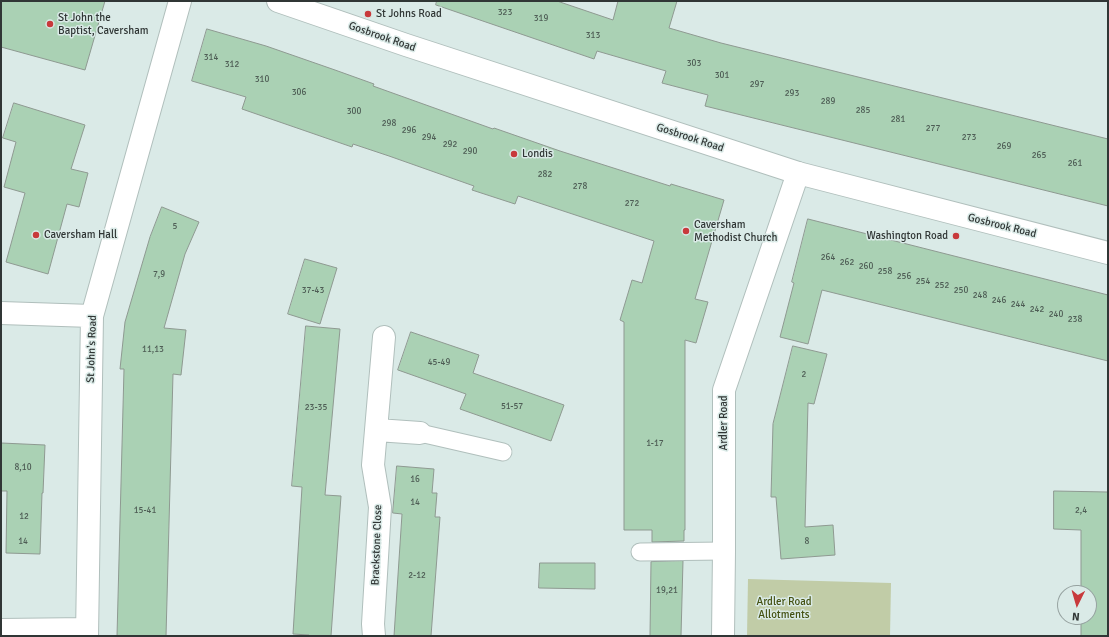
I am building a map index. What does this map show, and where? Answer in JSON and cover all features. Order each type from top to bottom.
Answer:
[{"type":"street","name":"St John's Road","points":[[87,633],[92,316],[180,1]]},
{"type":"street","name":"Gosbrook Road","points":[[278,1],[406,45],[798,173],[1108,253]]},
{"type":"street","name":"Ardler Road","points":[[723,636],[724,390],[798,173]]},
{"type":"street","points":[[1,313],[92,316]]},
{"type":"street","name":"Brackstone Close","points":[[374,636],[373,624],[380,507],[373,466],[384,338]]},
{"type":"street","points":[[377,430],[420,433]]},
{"type":"street","points":[[1,630],[87,633]]},
{"type":"lane","points":[[420,433],[503,452]]},
{"type":"lane","points":[[640,552],[724,551]]},
{"type":"green space","name":"Ardler Road Allotments","points":[[748,579],[891,583],[890,636],[747,636]]},
{"type":"building","name":"St John the Baptist, Caversham","points":[[1,1],[105,1],[85,70],[1,47]]},
{"type":"building","points":[[437,1],[557,1],[613,20],[618,1],[677,1],[669,28],[721,43],[1108,139],[1108,206],[705,106],[708,95],[662,83],[666,71],[597,51],[594,59],[436,5]]},
{"type":"building","points":[[207,29],[266,46],[335,70],[374,84],[373,86],[493,129],[494,128],[670,186],[671,184],[724,200],[695,299],[708,302],[696,343],[685,340],[684,541],[652,542],[652,530],[624,530],[624,322],[620,320],[632,280],[642,283],[654,241],[518,196],[515,204],[472,190],[474,186],[389,156],[353,144],[352,147],[242,109],[246,97],[192,81]]},
{"type":"building","name":"Caversham Hall","points":[[14,103],[85,125],[71,169],[88,173],[79,207],[67,204],[48,274],[6,262],[25,193],[4,187],[16,142],[3,138]]},
{"type":"building","points":[[162,207],[199,222],[185,254],[164,328],[186,330],[181,375],[173,374],[166,636],[117,636],[124,369],[120,369],[125,322],[150,237]]},
{"type":"building","points":[[808,219],[1108,295],[1108,361],[822,290],[808,344],[780,337]]},
{"type":"building","points":[[305,259],[337,268],[320,324],[288,314]]},
{"type":"building","points":[[306,326],[340,329],[325,495],[341,496],[331,636],[293,634],[302,487],[292,486]]},
{"type":"building","points":[[411,332],[479,355],[473,373],[564,405],[551,441],[460,409],[466,394],[398,370]]},
{"type":"building","points":[[793,346],[827,354],[814,404],[808,403],[805,527],[833,525],[835,555],[781,559],[776,497],[771,497],[773,424]]},
{"type":"building","points":[[1,443],[45,445],[40,554],[6,553],[7,491],[1,491]]},
{"type":"building","points":[[397,466],[434,469],[432,493],[437,493],[435,517],[440,517],[431,636],[394,636],[402,514],[393,513]]},
{"type":"building","points":[[1054,491],[1108,492],[1108,636],[1081,636],[1081,625],[1097,625],[1097,585],[1081,585],[1081,530],[1054,529]]},
{"type":"building","points":[[683,561],[681,636],[650,636],[651,562]]},
{"type":"building","points":[[540,563],[595,563],[595,589],[539,588]]},
{"type":"place","name":"St Johns Road","points":[[368,14]]},
{"type":"place","name":"St John the Baptist, Caversham","points":[[50,24]]},
{"type":"place","name":"Londis","points":[[514,154]]},
{"type":"place","name":"Caversham Methodist Church","points":[[686,231]]},
{"type":"place","name":"Caversham Hall","points":[[36,235]]},
{"type":"place","name":"Washington Road","points":[[956,236]]}]
